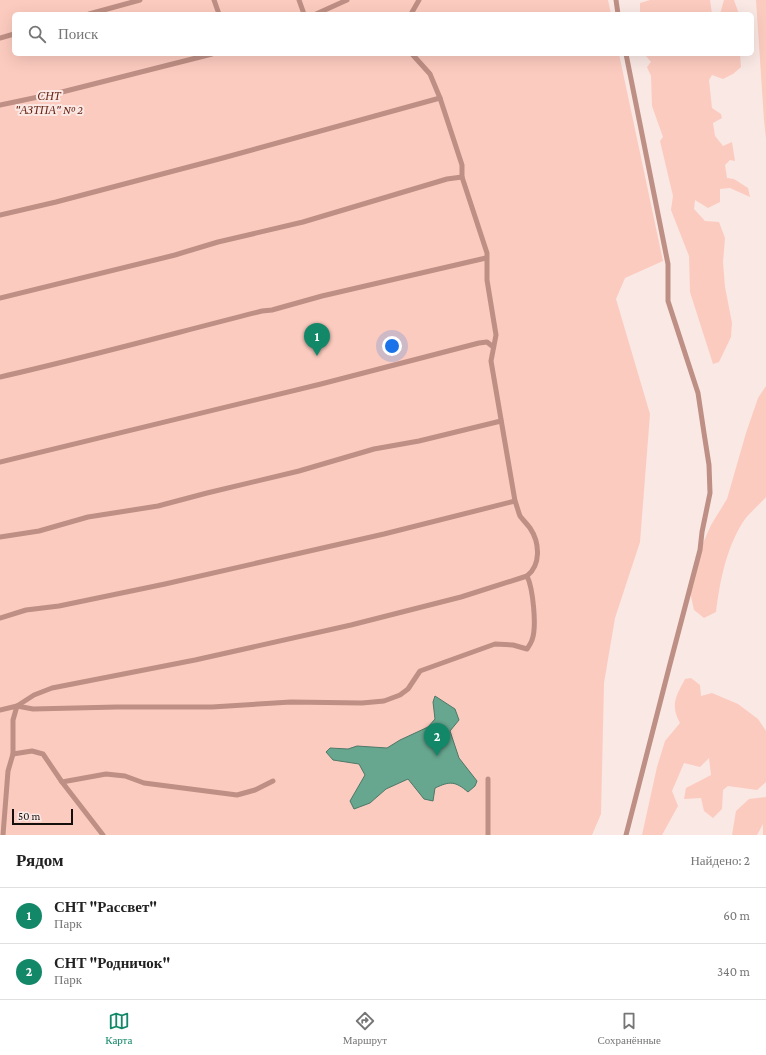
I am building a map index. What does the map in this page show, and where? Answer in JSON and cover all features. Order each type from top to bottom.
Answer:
[{"type":"lane","points":[[96,12],[140,0]]},
{"type":"lane","points":[[214,0],[218,12]]},
{"type":"lane","points":[[299,0],[303,12]]},
{"type":"lane","points":[[320,12],[347,0]]},
{"type":"lane","points":[[412,12],[419,0]]},
{"type":"lane","points":[[616,0],[618,12]]},
{"type":"lane","points":[[0,38],[12,35]]},
{"type":"lane","points":[[0,105],[104,82],[204,56]]},
{"type":"lane","points":[[0,710],[16,706],[34,695],[52,688],[203,658],[461,597],[526,576],[535,569],[538,554],[536,541],[530,529],[520,516],[515,501],[490,361],[492,346],[496,335],[487,280],[487,253],[462,177],[462,165],[440,98],[430,74],[414,56]]},
{"type":"lane","points":[[626,56],[668,264],[668,301],[698,393],[709,465],[710,493],[700,550],[626,835]]},
{"type":"lane","points":[[0,215],[56,202],[219,159],[440,98]]},
{"type":"lane","points":[[0,298],[175,255],[218,242],[303,222],[447,179],[462,177]]},
{"type":"lane","points":[[0,377],[86,358],[178,332],[262,311],[272,310],[322,296],[486,258]]},
{"type":"lane","points":[[0,462],[321,384],[479,343],[487,342],[492,346]]},
{"type":"lane","points":[[0,537],[39,531],[88,517],[158,506],[207,492],[299,471],[374,449],[419,441],[501,421]]},
{"type":"lane","points":[[0,618],[26,610],[59,606],[158,586],[384,534],[515,501]]},
{"type":"lane","points":[[16,706],[33,709],[131,706],[212,707],[291,702],[362,703],[384,700],[400,695],[408,689],[420,671],[460,656],[495,644],[513,645],[527,648],[532,640],[534,621],[530,583],[526,576]]},
{"type":"lane","points":[[3,835],[2,819],[8,771],[13,754],[13,720],[16,706]]},
{"type":"lane","points":[[13,754],[32,752],[43,754],[62,782],[103,835]]},
{"type":"lane","points":[[62,782],[106,774],[125,776],[144,784],[237,795],[255,790],[273,781]]},
{"type":"lane","points":[[488,779],[488,835]]},
{"type":"green space","name":"СНТ \"АЗТПА\" № 2","points":[[0,0],[608,0],[611,12],[12,12],[12,56],[619,56],[663,261],[625,278],[616,299],[650,414],[640,542],[615,618],[604,683],[601,814],[592,835],[0,835]]},
{"type":"green space","points":[[650,0],[710,0],[712,12],[640,12],[640,3]]},
{"type":"green space","points":[[724,0],[734,0],[738,12],[721,12]]},
{"type":"green space","points":[[756,0],[766,0],[766,139],[764,120]]},
{"type":"green space","points":[[646,56],[740,56],[741,67],[733,74],[723,79],[712,75],[709,80],[712,108],[721,114],[722,118],[713,123],[715,136],[723,146],[732,142],[735,161],[730,160],[725,165],[727,178],[734,179],[748,188],[750,197],[730,188],[720,189],[720,202],[708,208],[695,200],[694,209],[705,221],[719,222],[725,238],[723,262],[725,287],[732,323],[731,337],[719,362],[713,364],[690,292],[689,256],[671,210],[673,196],[660,141],[663,137],[652,106],[651,76],[647,67],[651,62]]},
{"type":"green space","points":[[766,386],[766,497],[745,519],[737,532],[728,554],[716,612],[704,618],[694,610],[690,592],[700,550],[711,525],[727,499],[746,433],[758,398]]},
{"type":"green space","points":[[691,678],[700,685],[701,696],[712,693],[738,704],[758,719],[766,731],[766,782],[757,790],[728,786],[723,790],[722,809],[713,818],[704,811],[701,798],[684,799],[686,788],[711,775],[709,758],[700,767],[684,763],[672,791],[678,806],[662,835],[642,835],[657,767],[665,741],[680,723],[675,711],[675,701],[685,679]]},
{"type":"green space","points":[[766,797],[766,835],[763,835],[763,824],[757,835],[732,835],[736,811],[749,799]]},
{"type":"shaded area","points":[[435,696],[455,709],[459,720],[450,731],[459,758],[477,781],[475,786],[468,792],[452,783],[440,786],[435,788],[433,801],[424,799],[408,779],[386,789],[370,803],[354,809],[350,801],[365,775],[359,764],[333,760],[326,752],[330,748],[348,749],[357,746],[387,748],[428,727],[435,719],[433,702]]},
{"type":"place","name":"СНТ \"Рассвет\"","points":[[317,356]]},
{"type":"place","name":"СНТ \"Родничок\"","points":[[437,756]]}]
